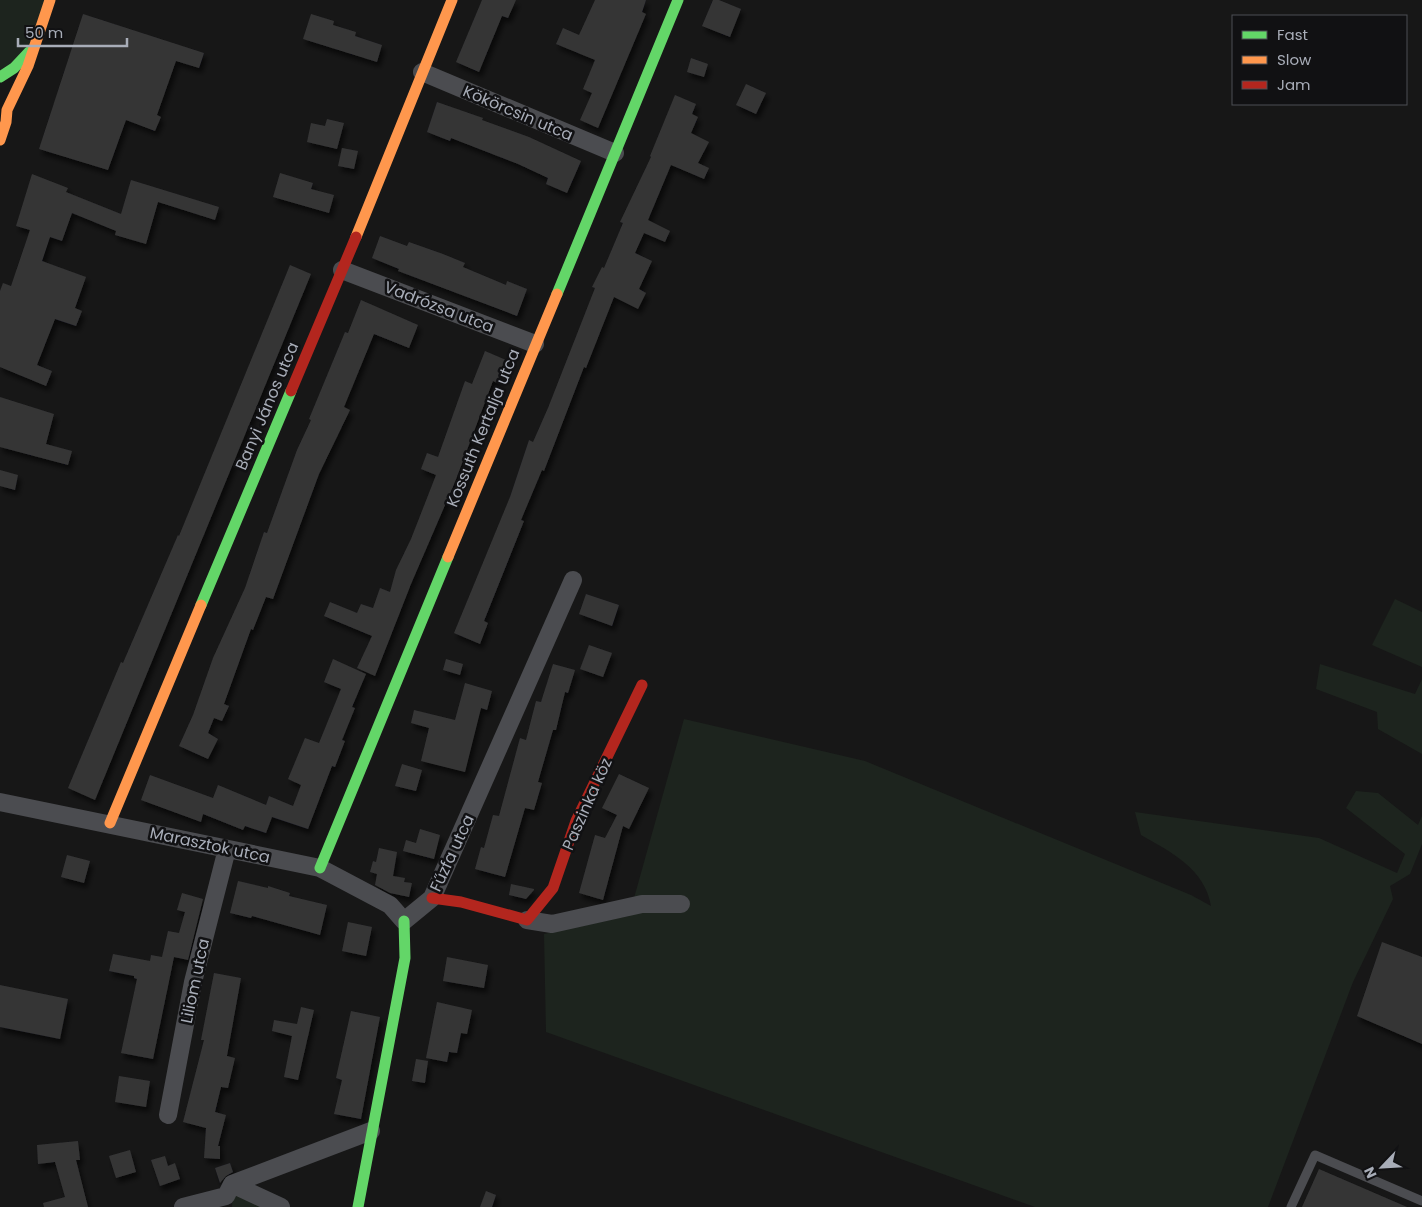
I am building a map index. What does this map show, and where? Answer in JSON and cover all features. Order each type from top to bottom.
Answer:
[{"type":"street","points":[[0,140],[6,122],[7,110],[28,66],[50,0]]},
{"type":"street","name":"Banyi János utca","points":[[110,823],[342,270],[452,0]]},
{"type":"street","name":"Kossuth Kertalja utca","points":[[320,868],[678,0]]},
{"type":"street","points":[[0,77],[14,68],[34,44]]},
{"type":"street","name":"Kökörcsin utca","points":[[422,72],[615,153]]},
{"type":"street","points":[[0,95],[7,110]]},
{"type":"street","name":"Vadrózsa utca","points":[[342,270],[535,344]]},
{"type":"street","name":"Fűzfa utca","points":[[404,922],[432,898],[573,580]]},
{"type":"street","name":"Paszinka köz","points":[[528,920],[553,888],[576,821],[642,685]]},
{"type":"street","name":"Marasztok utca","points":[[0,802],[110,823],[320,868],[390,905],[404,922]]},
{"type":"street","name":"Liliom utca","points":[[168,1115],[193,982],[227,849]]},
{"type":"street","points":[[432,898],[461,902],[528,920],[552,924],[642,904],[681,904]]},
{"type":"street","points":[[358,1207],[405,958],[404,922]]},
{"type":"street","points":[[183,1207],[226,1196],[232,1184],[371,1131]]},
{"type":"street","points":[[232,1184],[281,1207]]},
{"type":"lane","points":[[1291,1207],[1315,1155],[1422,1201]]},
{"type":"shaded area","points":[[0,0],[50,0],[34,44],[0,77]]},
{"type":"shaded area","points":[[1395,599],[1422,612],[1422,667],[1372,645]]},
{"type":"shaded area","points":[[1320,664],[1415,694],[1422,679],[1422,754],[1378,729],[1377,712],[1316,689]]},
{"type":"shaded area","points":[[684,719],[865,761],[1191,895],[1211,906],[1202,882],[1194,872],[1175,855],[1141,835],[1135,812],[1319,838],[1397,873],[1405,854],[1346,808],[1356,791],[1378,793],[1418,825],[1422,816],[1422,844],[1410,874],[1390,886],[1393,899],[1353,982],[1268,1207],[1035,1207],[546,1032],[544,934],[629,916]]},
{"type":"shaded area","points":[[233,1192],[265,1207],[232,1207]]},
{"type":"building","points":[[482,0],[516,0],[508,18],[502,16],[479,72],[456,62]]},
{"type":"building","points":[[595,0],[646,0],[642,12],[646,14],[598,128],[580,120],[592,93],[583,89],[595,60],[556,44],[563,28],[579,35]]},
{"type":"building","points":[[713,0],[719,0],[741,9],[730,37],[702,26]]},
{"type":"building","points":[[83,14],[204,53],[199,68],[176,61],[157,115],[161,117],[155,131],[126,120],[108,170],[39,149]]},
{"type":"building","points":[[311,14],[334,21],[333,25],[356,32],[355,36],[382,45],[377,62],[303,39]]},
{"type":"building","points":[[691,58],[708,64],[704,77],[687,72]]},
{"type":"building","points":[[746,84],[766,93],[756,114],[736,105]]},
{"type":"building","points":[[675,95],[696,104],[692,114],[698,117],[691,133],[709,142],[698,163],[709,168],[704,179],[671,165],[648,220],[670,231],[665,242],[644,233],[635,253],[652,261],[639,289],[646,293],[638,309],[614,297],[586,368],[584,367],[544,471],[542,470],[521,520],[524,521],[484,621],[488,623],[480,644],[454,633],[510,497],[529,440],[533,442],[548,408],[595,288],[592,287],[602,267],[604,268],[623,223],[620,222],[651,157]]},
{"type":"building","points":[[437,102],[483,118],[482,120],[529,137],[581,161],[567,193],[546,184],[548,178],[518,164],[451,138],[450,141],[427,132]]},
{"type":"building","points":[[327,119],[344,123],[337,149],[307,142],[311,123],[325,126]]},
{"type":"building","points":[[342,148],[358,151],[354,169],[338,166]]},
{"type":"building","points":[[280,173],[313,183],[311,189],[334,195],[329,213],[273,197]]},
{"type":"building","points":[[32,174],[68,188],[66,192],[121,214],[131,180],[219,207],[215,220],[158,202],[146,244],[115,235],[116,231],[72,213],[62,241],[50,237],[42,261],[86,277],[75,308],[82,311],[76,326],[55,319],[37,365],[52,371],[46,386],[0,367],[0,291],[3,283],[11,286],[30,230],[16,226]]},
{"type":"building","points":[[380,236],[407,246],[409,242],[443,254],[465,263],[463,267],[506,285],[507,281],[527,289],[517,316],[398,271],[399,269],[372,258]]},
{"type":"building","points":[[290,265],[311,274],[95,800],[68,788],[121,662],[123,663],[179,536]]},
{"type":"building","points":[[361,300],[418,325],[409,348],[374,334],[344,407],[350,410],[319,474],[273,599],[266,597],[253,630],[251,629],[224,704],[229,706],[222,721],[214,718],[208,733],[218,739],[208,759],[179,746],[193,715],[213,658],[245,588],[264,532],[267,533],[297,450],[311,420],[309,419],[345,332],[348,333]]},
{"type":"building","points":[[485,351],[506,360],[497,383],[493,381],[455,482],[411,584],[375,676],[357,668],[372,636],[324,616],[330,602],[357,613],[361,604],[373,608],[380,588],[390,592],[396,570],[411,539],[436,475],[421,469],[427,453],[438,457],[465,381],[472,384]]},
{"type":"building","points":[[0,397],[54,414],[46,444],[72,451],[68,465],[0,447]]},
{"type":"building","points":[[0,470],[18,475],[15,490],[0,486]]},
{"type":"building","points":[[586,594],[619,605],[612,626],[579,614]]},
{"type":"building","points":[[589,645],[612,653],[603,677],[580,669]]},
{"type":"building","points":[[333,659],[366,674],[352,707],[355,708],[342,740],[345,741],[335,767],[332,766],[308,829],[272,817],[266,833],[245,826],[243,830],[203,814],[201,822],[141,800],[150,775],[213,798],[218,785],[266,805],[269,796],[293,806],[301,785],[288,779],[305,738],[319,743],[341,689],[324,682]]},
{"type":"building","points":[[446,659],[463,664],[460,675],[443,670]]},
{"type":"building","points":[[553,664],[575,670],[568,693],[565,692],[556,730],[553,730],[538,782],[542,783],[534,810],[525,808],[505,877],[475,869],[481,847],[484,848],[493,815],[499,816],[520,738],[526,740],[536,701],[541,702]]},
{"type":"building","points":[[465,683],[492,691],[487,710],[481,708],[465,772],[421,761],[429,728],[411,723],[414,710],[455,720]]},
{"type":"building","points":[[402,764],[422,770],[416,791],[395,786]]},
{"type":"building","points":[[619,774],[649,788],[629,829],[623,826],[603,900],[579,893],[595,835],[605,838],[617,815],[602,808]]},
{"type":"building","points":[[420,829],[440,835],[434,859],[403,851],[406,840],[416,843]]},
{"type":"building","points":[[379,848],[397,852],[393,876],[405,878],[404,882],[412,883],[409,897],[390,893],[375,885],[377,874],[370,872],[373,861],[376,862]]},
{"type":"building","points":[[67,855],[90,861],[84,883],[61,877]]},
{"type":"building","points":[[238,881],[268,888],[268,886],[290,893],[289,896],[327,905],[320,935],[252,916],[251,918],[230,913]]},
{"type":"building","points":[[511,884],[534,890],[526,899],[509,895]]},
{"type":"building","points":[[182,893],[203,899],[188,960],[174,957],[153,1059],[121,1053],[137,979],[134,976],[109,971],[113,954],[150,961],[151,955],[162,957],[168,931],[179,933],[185,912],[177,910]]},
{"type":"building","points":[[348,922],[372,927],[366,956],[342,951]]},
{"type":"building","points":[[1382,942],[1422,957],[1422,1044],[1357,1016]]},
{"type":"building","points":[[447,957],[488,965],[484,988],[443,981]]},
{"type":"building","points":[[214,973],[241,978],[227,1056],[235,1058],[228,1088],[221,1087],[215,1112],[226,1115],[218,1146],[220,1146],[220,1159],[204,1158],[206,1128],[183,1122],[204,1040],[201,1040]]},
{"type":"building","points":[[0,985],[68,999],[60,1039],[0,1027]]},
{"type":"building","points":[[437,1002],[472,1010],[467,1034],[461,1033],[457,1053],[449,1052],[447,1062],[426,1058]]},
{"type":"building","points":[[301,1007],[314,1010],[298,1080],[284,1077],[292,1036],[272,1031],[274,1020],[297,1024]]},
{"type":"building","points":[[351,1011],[380,1017],[361,1119],[334,1114],[342,1080],[336,1078]]},
{"type":"building","points":[[416,1059],[428,1061],[425,1083],[412,1081]]},
{"type":"building","points":[[119,1076],[150,1081],[146,1107],[115,1102]]},
{"type":"building","points":[[78,1141],[80,1160],[76,1160],[88,1207],[44,1207],[43,1203],[65,1197],[55,1162],[38,1164],[37,1145]]},
{"type":"building","points":[[130,1150],[136,1172],[116,1178],[109,1156]]},
{"type":"building","points":[[165,1156],[168,1166],[175,1163],[180,1179],[160,1186],[151,1160]]},
{"type":"building","points":[[230,1163],[233,1172],[220,1183],[215,1168]]},
{"type":"building","points":[[1319,1169],[1407,1207],[1302,1207]]},
{"type":"building","points":[[486,1191],[496,1195],[492,1207],[480,1207]]},
{"type":"traffic: fast","points":[[557,294],[678,0]]},
{"type":"traffic: fast","points":[[0,77],[14,68],[29,52]]},
{"type":"traffic: fast","points":[[201,605],[291,391]]},
{"type":"traffic: fast","points":[[320,868],[448,557]]},
{"type":"traffic: fast","points":[[358,1207],[405,958],[404,921]]},
{"type":"traffic: slow","points":[[0,140],[6,122],[7,110],[28,66],[50,0]]},
{"type":"traffic: slow","points":[[356,237],[452,0]]},
{"type":"traffic: slow","points":[[448,557],[557,294]]},
{"type":"traffic: slow","points":[[110,823],[201,605]]},
{"type":"traffic: jam","points":[[291,391],[356,237]]},
{"type":"traffic: jam","points":[[432,898],[461,902],[527,920],[553,888],[576,821],[642,685]]}]
